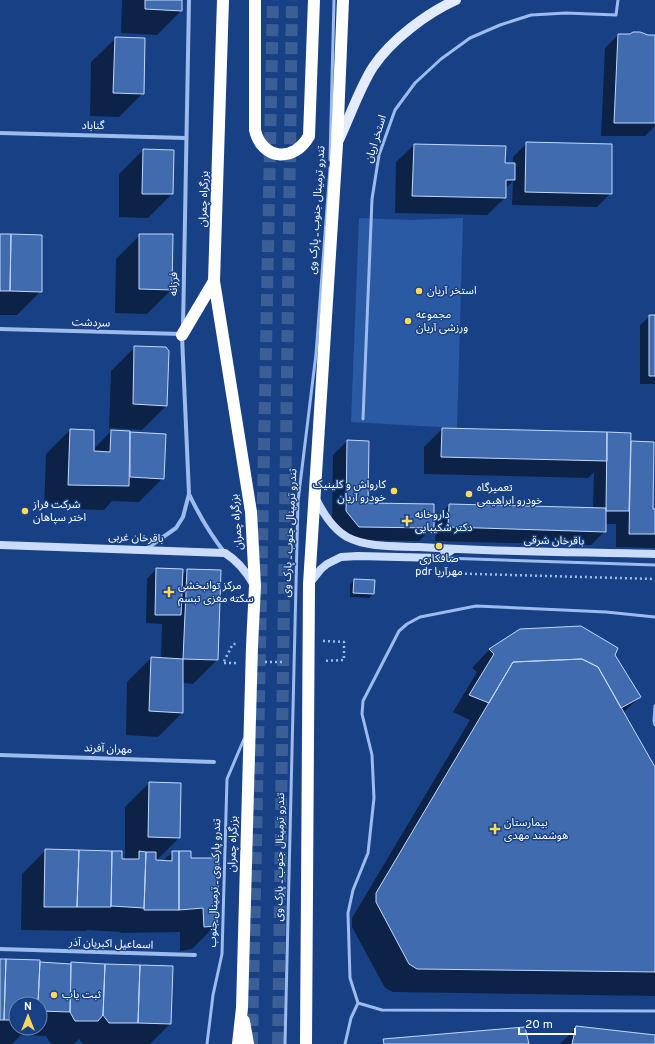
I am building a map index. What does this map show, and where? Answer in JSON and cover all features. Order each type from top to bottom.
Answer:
[{"type":"highway","name":"بزرگراه چمران","points":[[223,0],[214,281],[251,512],[255,586],[242,1008],[238,1044]]},
{"type":"highway","points":[[255,0],[255,130],[260,143],[265,149],[272,153],[279,154],[294,152],[300,148],[309,136],[314,0]]},
{"type":"highway","points":[[306,1044],[309,584],[337,144],[343,0]]},
{"type":"highway","points":[[182,334],[214,281]]},
{"type":"highway","points":[[242,1008],[248,1044]]},
{"type":"main road","points":[[337,144],[368,76],[382,56],[397,40],[413,27],[456,0]]},
{"type":"street","name":"فرزانه","points":[[146,550],[176,528],[183,517],[189,494],[182,334],[189,0]]},
{"type":"street","name":"گناباد","points":[[0,133],[186,138]]},
{"type":"street","name":"سردشت","points":[[0,329],[182,334]]},
{"type":"street","points":[[189,494],[202,521],[212,537],[225,553],[244,568],[255,586]]},
{"type":"street","name":"باقرخان شرقی","points":[[315,497],[326,518],[346,536],[358,541],[376,544],[453,550],[655,554]]},
{"type":"street","name":"باقرخان غربی","points":[[0,545],[225,553]]},
{"type":"street","points":[[309,584],[321,569],[327,564],[341,557],[439,558],[453,550]]},
{"type":"street","name":"مهران آفرند","points":[[0,755],[214,762]]},
{"type":"street","name":"اسماعیل اکبریان آذر","points":[[0,949],[195,955]]},
{"type":"lane","name":"تندرو ترمینال جنوب ـ پارک وی","points":[[285,1044],[298,502],[316,354],[330,161],[334,0]]},
{"type":"lane","name":"استخر اریان","points":[[363,419],[372,199],[379,155],[395,110],[415,83],[441,59],[470,38],[500,25],[530,16],[566,13],[616,15],[618,0]]},
{"type":"lane","points":[[439,558],[655,566]]},
{"type":"lane","points":[[344,1044],[351,1018],[358,1003],[350,978],[348,913],[353,890],[368,853],[374,798],[372,755],[362,714],[363,701],[399,631],[406,624],[420,617],[476,606],[606,612],[655,617]]},
{"type":"lane","points":[[655,706],[655,725]]},
{"type":"lane","name":"تندرو پارک وی ـ ترمینال جنوب","points":[[207,1044],[213,995],[222,954],[227,779],[250,726]]},
{"type":"lane","points":[[358,1003],[382,1010],[655,1011]]},
{"type":"path","points":[[434,573],[655,579]]},
{"type":"path","points":[[309,640],[344,642],[344,660]]},
{"type":"path","points":[[223,663],[233,644]]},
{"type":"shaded area","name":"مجموعه ورزشی آریان","points":[[359,218],[410,220],[463,218],[457,428],[351,422]]},
{"type":"building","points":[[145,0],[182,0],[182,11],[145,9]]},
{"type":"building","points":[[633,32],[655,35],[655,123],[614,123],[618,34],[630,34]]},
{"type":"building","points":[[115,37],[145,38],[144,94],[113,93]]},
{"type":"building","points":[[526,142],[612,144],[612,194],[525,192]]},
{"type":"building","points":[[414,144],[506,146],[505,163],[515,163],[515,180],[506,180],[506,198],[412,196]]},
{"type":"building","points":[[143,149],[174,150],[173,194],[142,194]]},
{"type":"building","points":[[0,234],[11,234],[10,291],[0,291]]},
{"type":"building","points":[[11,234],[42,235],[42,292],[10,291]]},
{"type":"building","points":[[139,234],[173,234],[172,290],[139,289]]},
{"type":"building","points":[[649,315],[655,315],[655,376],[649,376]]},
{"type":"building","points":[[134,346],[166,347],[169,351],[167,406],[133,404]]},
{"type":"building","points":[[442,428],[607,432],[607,461],[441,457]]},
{"type":"building","points":[[70,429],[94,430],[94,451],[110,452],[111,430],[130,431],[129,486],[68,485]]},
{"type":"building","points":[[130,432],[166,434],[164,479],[130,477]]},
{"type":"building","points":[[607,432],[631,433],[629,511],[606,511]]},
{"type":"building","points":[[347,440],[369,441],[368,503],[434,504],[434,528],[359,527],[346,511]]},
{"type":"building","points":[[631,441],[654,442],[653,509],[655,509],[655,534],[629,534]]},
{"type":"building","points":[[449,504],[606,508],[606,532],[448,527]]},
{"type":"building","name":"مرکز توانبخشی سکته مغزی تبسم","points":[[156,568],[183,569],[181,615],[155,615]]},
{"type":"building","points":[[187,569],[221,570],[218,660],[183,659]]},
{"type":"building","points":[[354,579],[375,580],[374,594],[353,593]]},
{"type":"building","points":[[581,626],[618,648],[615,655],[641,697],[621,708],[598,667],[582,659],[513,662],[489,703],[469,695],[494,654],[489,649],[520,629]]},
{"type":"building","points":[[151,657],[183,659],[183,713],[149,711]]},
{"type":"building","points":[[582,659],[598,667],[655,767],[655,972],[417,969],[409,964],[376,902],[376,893],[513,662]]},
{"type":"building","points":[[149,782],[181,783],[180,838],[148,837]]},
{"type":"building","points":[[45,849],[79,850],[77,907],[44,907]]},
{"type":"building","points":[[79,850],[112,851],[111,907],[77,907]]},
{"type":"building","points":[[112,851],[122,851],[122,859],[139,859],[139,851],[146,852],[144,908],[111,906]]},
{"type":"building","points":[[172,851],[179,851],[179,910],[144,910],[146,852],[156,852],[156,860],[172,861]]},
{"type":"building","points":[[179,851],[191,851],[191,858],[219,858],[217,926],[204,927],[203,908],[179,910]]},
{"type":"building","points":[[0,959],[6,959],[4,1020],[0,1020]]},
{"type":"building","points":[[6,959],[40,960],[38,996],[8,996],[8,1020],[4,1020]]},
{"type":"building","points":[[40,962],[71,964],[70,1012],[48,1011],[48,996],[38,996]]},
{"type":"building","points":[[71,962],[105,964],[103,1015],[98,1021],[75,1021],[70,1012]]},
{"type":"building","points":[[105,964],[140,965],[138,1023],[109,1023],[103,1015]]},
{"type":"building","points":[[140,965],[173,966],[171,1024],[138,1023]]},
{"type":"building","points":[[576,1026],[655,1035],[655,1044],[572,1044]]},
{"type":"building","points":[[525,1027],[529,1044],[384,1044],[383,1039]]},
{"type":"tunnel","points":[[252,1044],[273,0]]},
{"type":"tunnel","points":[[278,1044],[292,0]]},
{"type":"place","name":"استخر آریان","points":[[419,291]]},
{"type":"place","name":"مجموعه ورزشی آریان","points":[[408,321]]},
{"type":"place","name":"کارواش و کلینیک خودرو آریان","points":[[394,491]]},
{"type":"place","name":"تعمیرگاه خودرو ابراهیمی","points":[[469,494]]},
{"type":"place","name":"شرکت فراز اختر سپاهان","points":[[25,511]]},
{"type":"place","name":"داروخانه دکتر شکیبایی","points":[[407,521]]},
{"type":"place","name":"صافکاری pdr مهرآریا","points":[[439,546]]},
{"type":"place","name":"مرکز توانبخشی سکته مغزی تبسم","points":[[169,592]]},
{"type":"place","name":"بیمارستان هوشمند مهدی","points":[[495,829]]},
{"type":"place","name":"ثبت یاب","points":[[54,995]]}]
